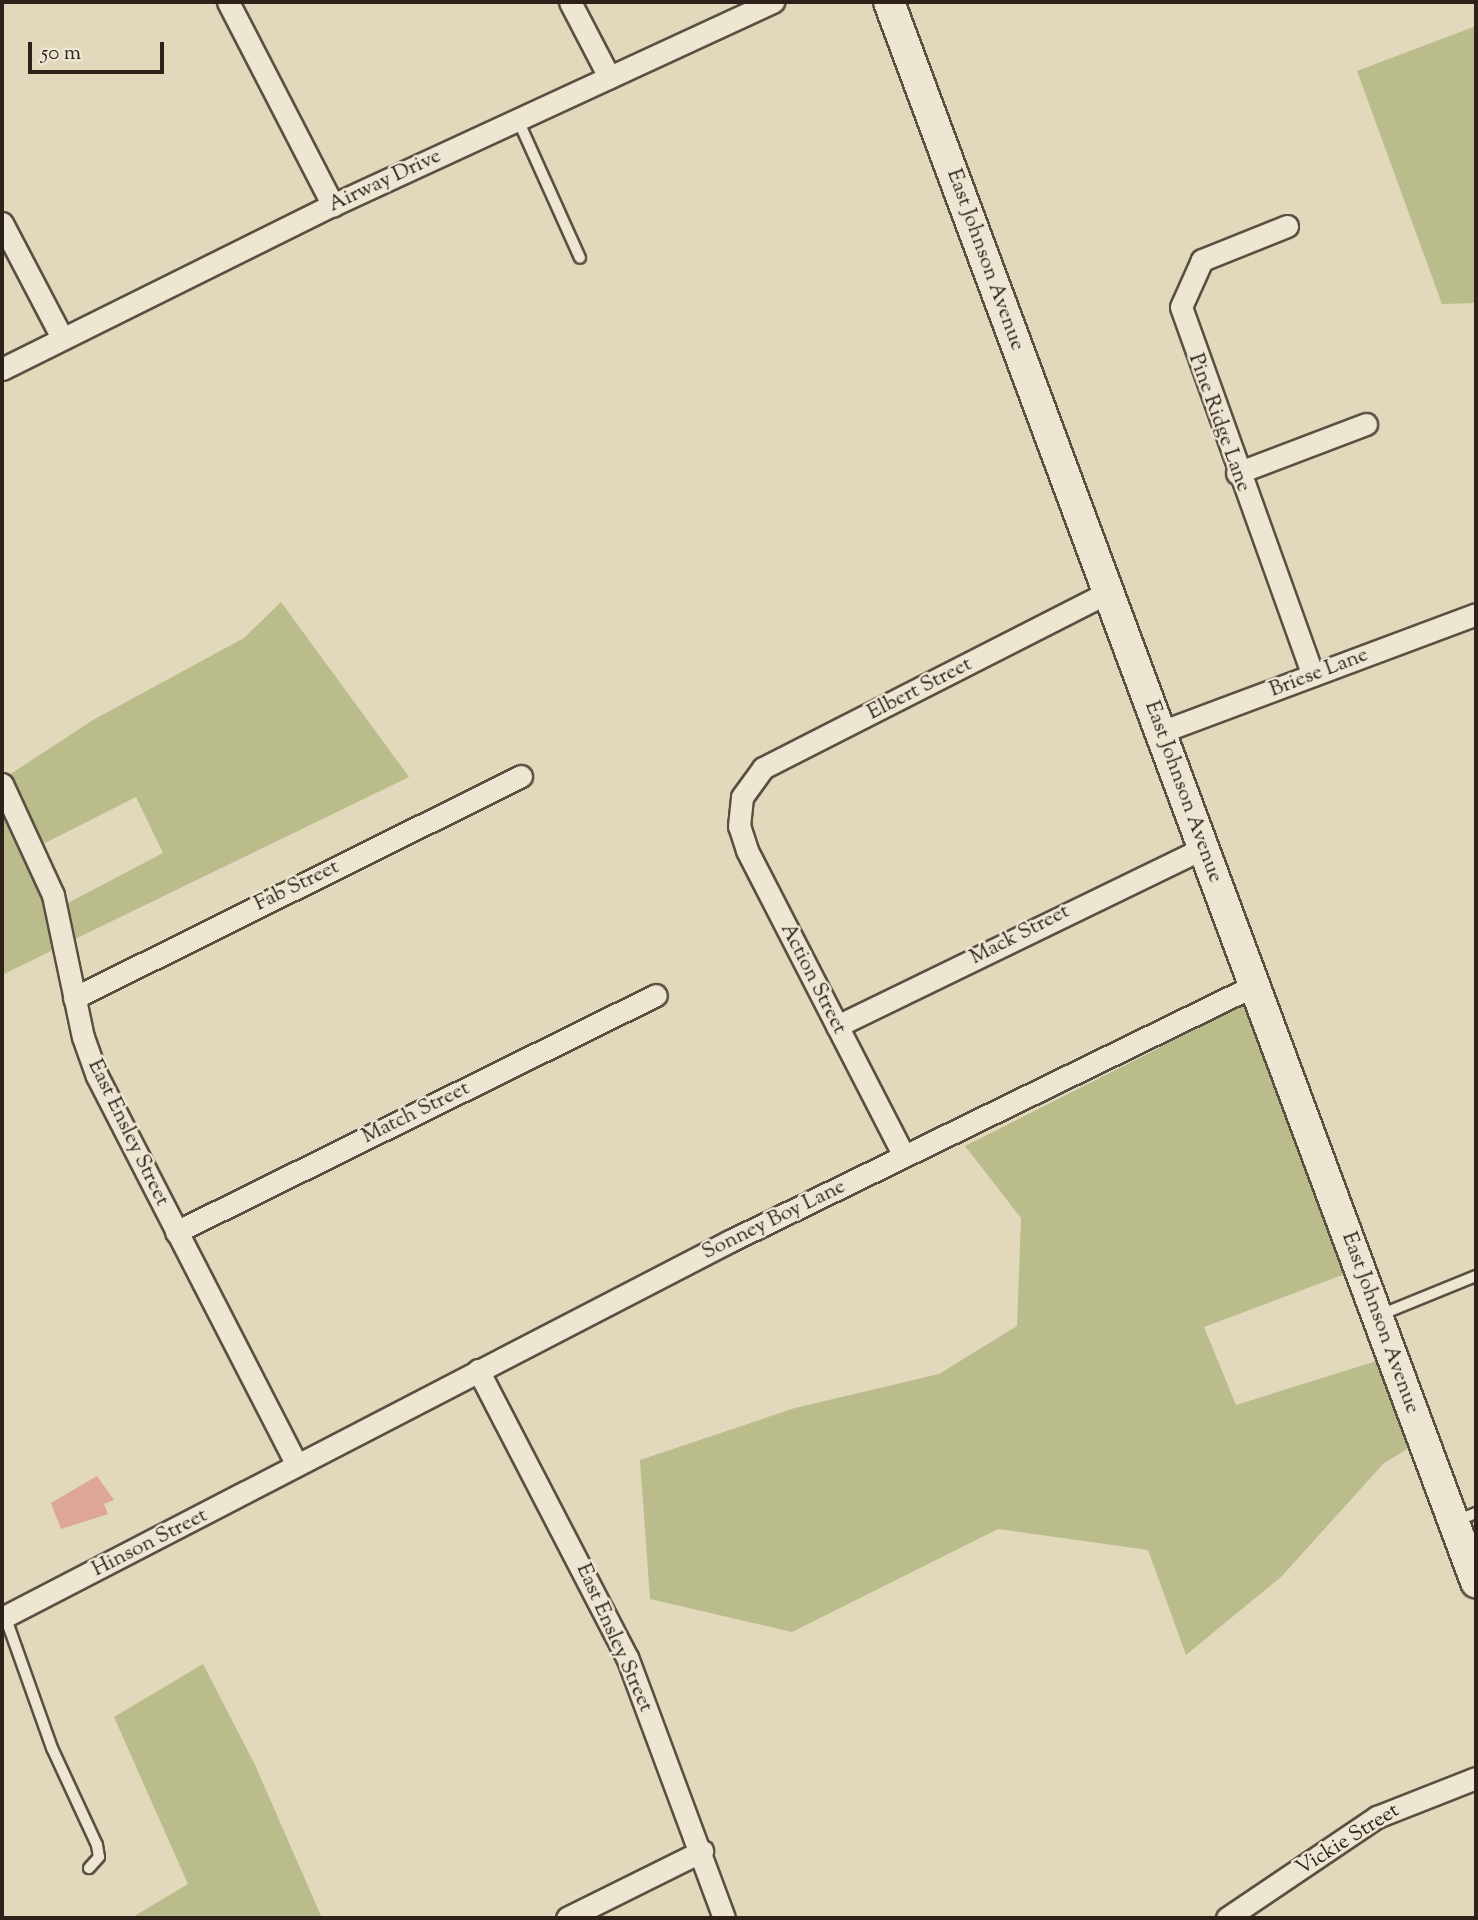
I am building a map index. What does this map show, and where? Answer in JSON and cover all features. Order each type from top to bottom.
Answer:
[{"type":"main road","name":"East Johnson Avenue","points":[[889,2],[1378,1316],[1465,1518],[1476,1582]]},
{"type":"street","points":[[228,2],[333,205]]},
{"type":"street","points":[[570,2],[609,77]]},
{"type":"street","name":"Airway Drive","points":[[2,369],[333,205],[773,2]]},
{"type":"street","points":[[2,223],[62,338]]},
{"type":"street","name":"Pine Ridge Lane","points":[[1287,226],[1216,250],[1183,290],[1182,324],[1313,675]]},
{"type":"street","points":[[1237,473],[1366,424]]},
{"type":"street","name":"Elbert Street","points":[[742,797],[763,768],[1109,592]]},
{"type":"street","name":"Briese Lane","points":[[1161,732],[1476,614]]},
{"type":"street","name":"Fab Street","points":[[74,998],[521,776]]},
{"type":"street","name":"East Ensley Street","points":[[2,785],[53,895],[74,998],[97,1076],[297,1465]]},
{"type":"street","name":"Action Street","points":[[742,797],[739,826],[747,850],[904,1156]]},
{"type":"street","name":"Mack Street","points":[[838,1026],[1203,848]]},
{"type":"street","name":"Sonney Boy Lane","points":[[297,1465],[478,1370],[904,1156],[1255,985]]},
{"type":"street","name":"Match Street","points":[[176,1232],[656,995]]},
{"type":"street","name":"East Ensley Street","points":[[478,1370],[627,1657],[702,1851],[724,1918]]},
{"type":"street","name":"Hinson Street","points":[[3,1617],[297,1465]]},
{"type":"street","name":"Vickie Street","points":[[1227,1918],[1377,1817],[1476,1778]]},
{"type":"street","points":[[567,1918],[702,1851]]},
{"type":"lane","points":[[518,120],[580,258]]},
{"type":"lane","points":[[1378,1316],[1476,1276]]},
{"type":"lane","points":[[3,1617],[52,1748],[97,1845],[99,1857],[89,1868]]},
{"type":"green space","points":[[1476,26],[1476,303],[1442,304],[1357,71]]},
{"type":"green space","points":[[281,602],[409,777],[75,939],[66,904],[163,853],[136,797],[43,844],[9,775],[93,720],[244,638]]},
{"type":"green space","points":[[2,808],[43,899],[55,949],[2,975]]},
{"type":"green space","points":[[1250,1002],[1350,1272],[1204,1327],[1236,1405],[1383,1359],[1414,1445],[1384,1463],[1282,1576],[1186,1655],[1148,1550],[998,1529],[792,1632],[650,1599],[640,1460],[795,1408],[939,1374],[1017,1326],[1021,1218],[965,1146]]},
{"type":"green space","points":[[203,1664],[255,1765],[322,1918],[131,1918],[188,1884],[114,1717]]},
{"type":"building","points":[[97,1476],[114,1500],[104,1504],[108,1514],[61,1529],[51,1503]]}]
